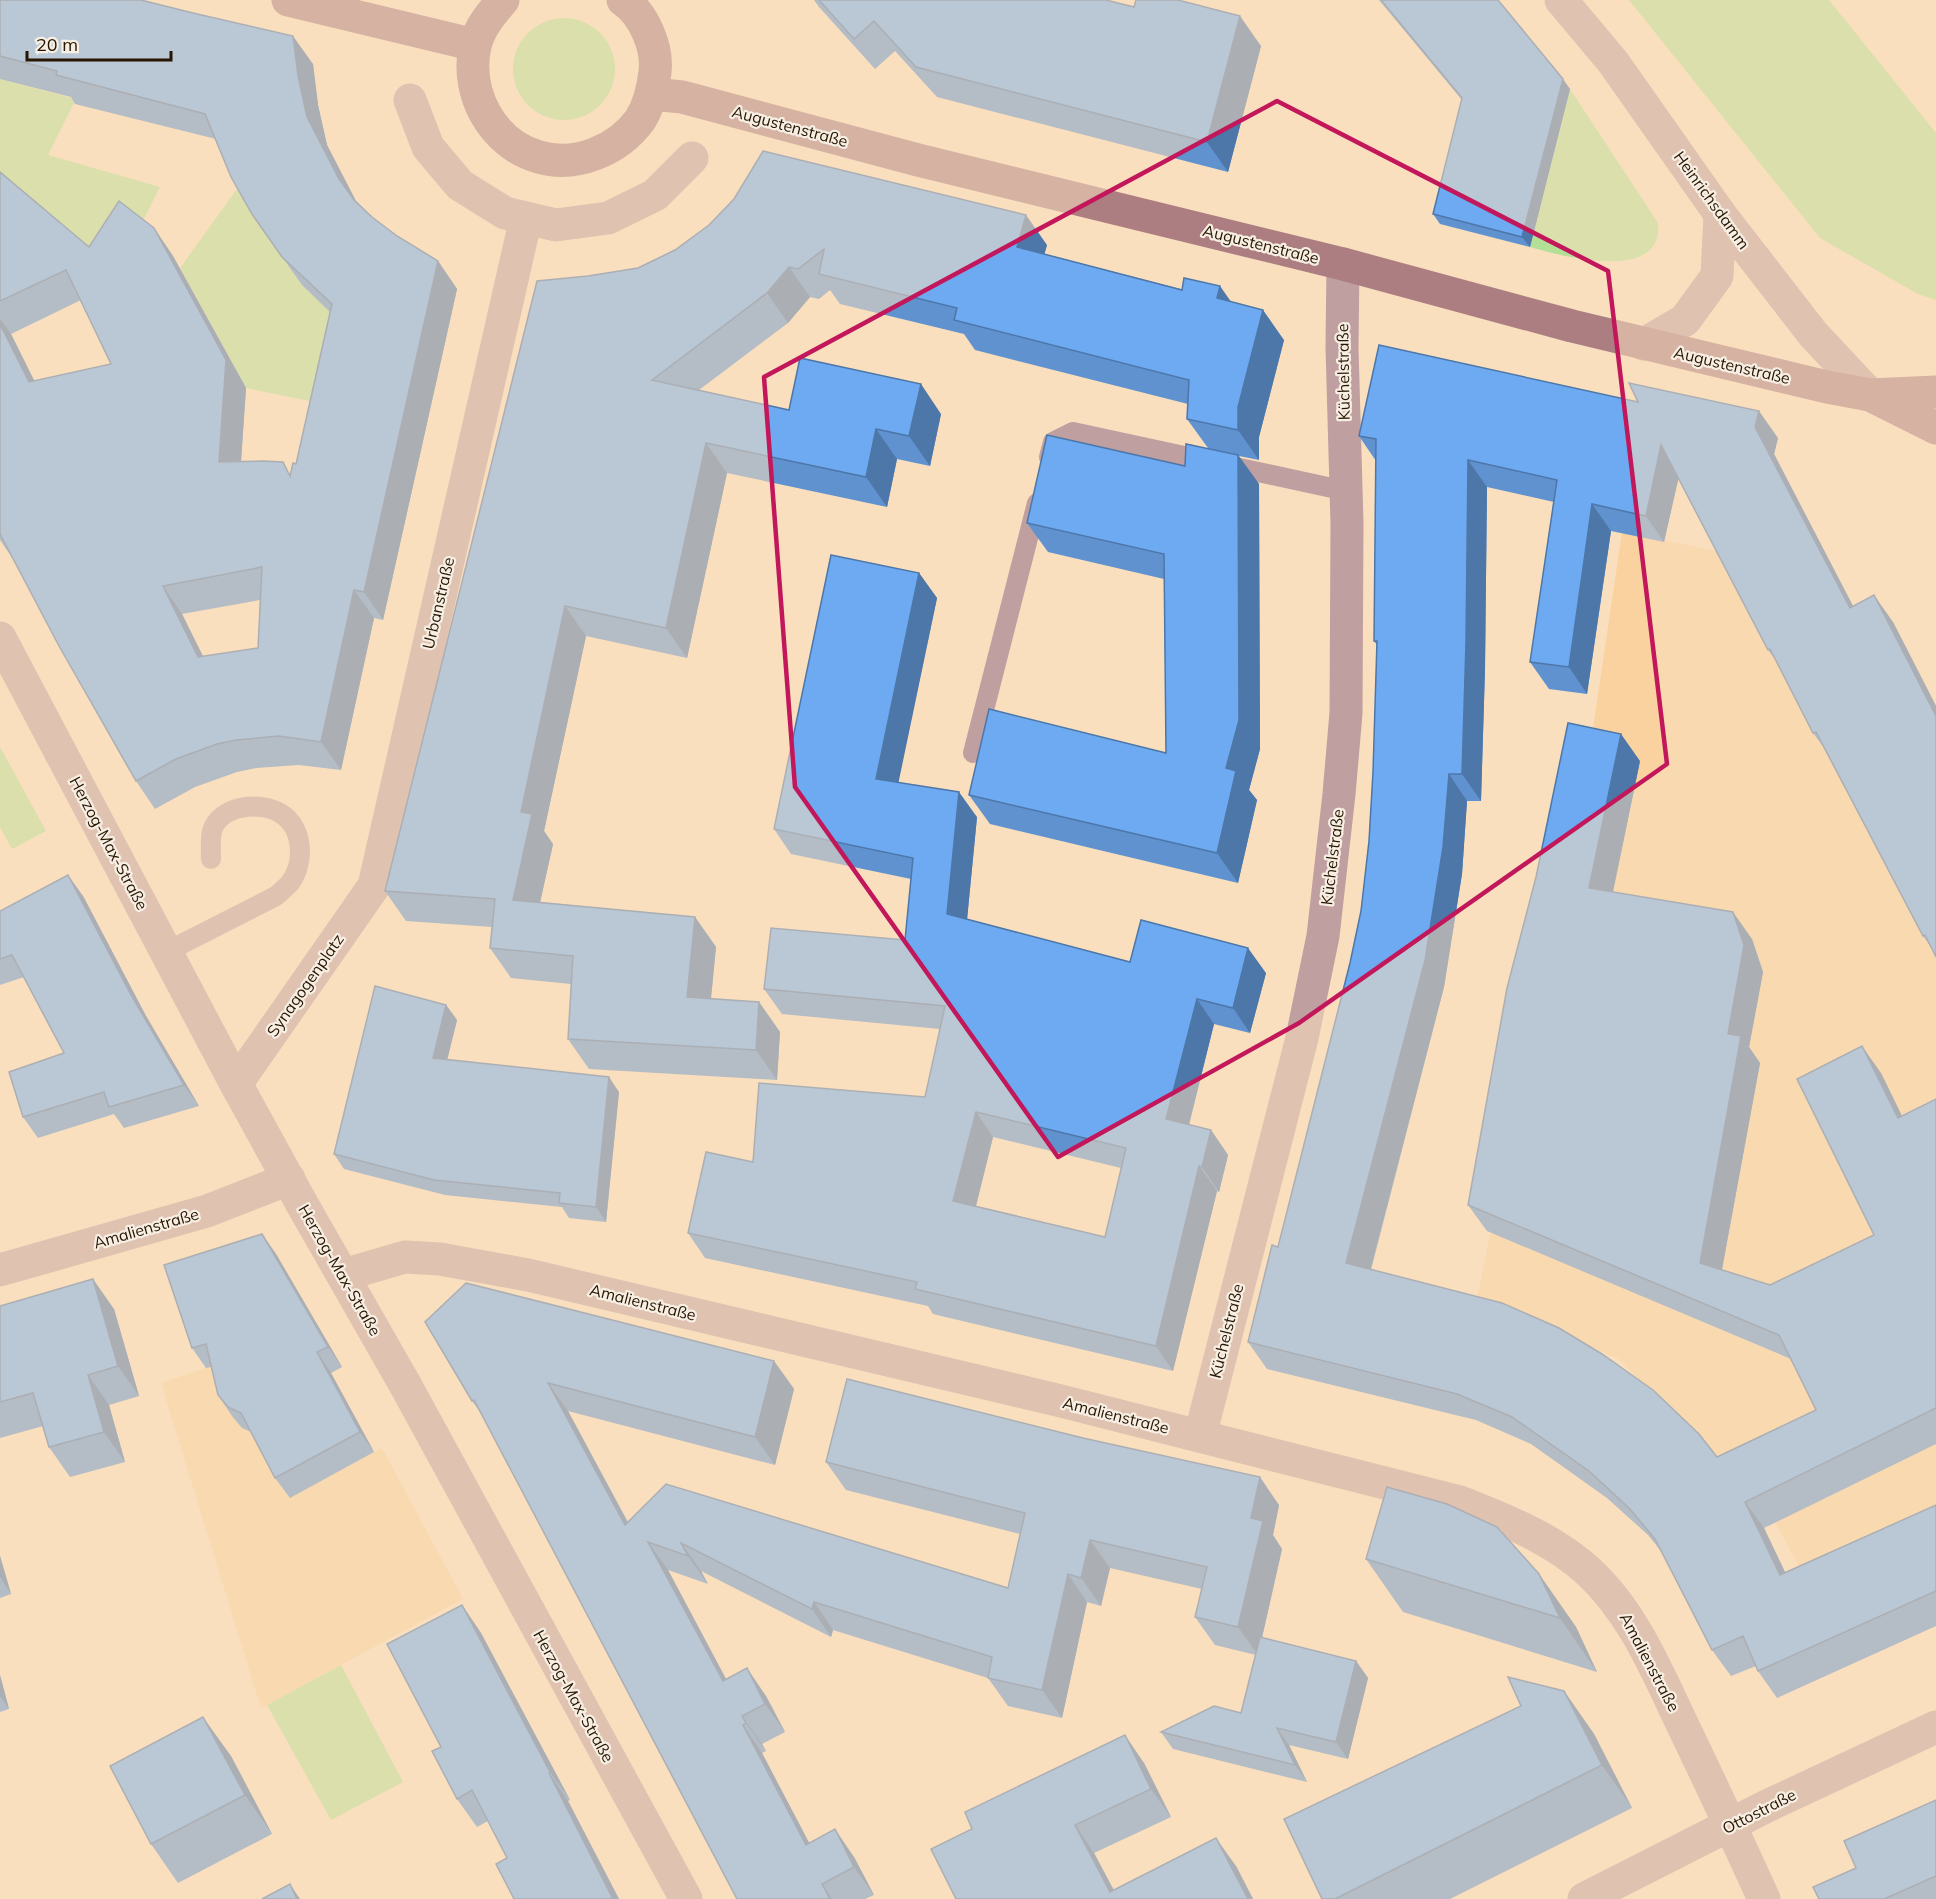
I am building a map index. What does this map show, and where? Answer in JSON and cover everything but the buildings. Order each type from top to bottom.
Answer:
[{"type":"street","points":[[288,0],[476,45]]},
{"type":"street","points":[[503,0],[486,20],[476,45],[472,73],[478,101],[492,126],[513,145],[540,157],[568,160],[596,154],[621,140],[640,119],[652,94],[656,69],[652,45],[643,22],[628,1]]},
{"type":"street","name":"Heinrichsdamm","points":[[1561,0],[1613,62],[1720,214],[1813,334],[1870,395]]},
{"type":"street","name":"Augustenstraße","points":[[652,94],[682,97],[918,160],[1343,264],[1644,344],[1870,395]]},
{"type":"street","points":[[410,100],[428,147],[460,185],[505,213],[556,225],[608,218],[655,195],[692,158]]},
{"type":"street","points":[[1644,344],[1685,320],[1717,276],[1720,214]]},
{"type":"street","name":"Urbanstraße","points":[[374,886],[526,218]]},
{"type":"street","name":"Küchelstraße","points":[[1200,1436],[1302,1038],[1323,936],[1346,712],[1343,264]]},
{"type":"street","points":[[1870,395],[1936,392]]},
{"type":"street","points":[[1870,395],[1936,428]]},
{"type":"street","name":"Herzog-Max-Straße","points":[[0,638],[236,1083],[407,1388],[686,1899]]},
{"type":"street","name":"Synagogenplatz","points":[[236,1083],[374,886]]},
{"type":"street","name":"Amalienstraße","points":[[0,1270],[207,1211],[289,1179]]},
{"type":"street","name":"Amalienstraße","points":[[343,1275],[405,1257],[440,1259],[528,1275],[1200,1436],[1460,1502],[1519,1526],[1558,1548],[1588,1571],[1626,1615],[1653,1664],[1764,1899]]},
{"type":"street","name":"Ottostraße","points":[[1584,1899],[1847,1768],[1936,1727]]},
{"type":"lane","points":[[973,753],[1053,442],[1073,432],[1346,491]]},
{"type":"lane","points":[[166,952],[276,896],[291,882],[298,865],[301,848],[295,828],[282,814],[268,808],[248,807],[230,812],[220,819],[213,829],[210,844],[211,859]]},
{"type":"highlighted area","points":[[1277,101],[1608,271],[1667,764],[1299,1023],[1058,1157],[795,787],[764,377]]},
{"type":"shaded area","points":[[1622,532],[1752,558],[1936,917],[1936,1531],[1811,1588],[1762,1499],[1617,1358],[1477,1298],[1587,769]]},
{"type":"shaded area","points":[[276,1254],[342,1367],[326,1376],[340,1389],[374,1452],[382,1448],[463,1599],[261,1708],[161,1383],[206,1368],[226,1269]]},
{"type":"green space","points":[[1629,0],[1829,0],[1936,133],[1936,300],[1918,294],[1820,238]]},
{"type":"green space","points":[[564,18],[583,22],[600,33],[611,50],[615,69],[611,88],[600,105],[583,116],[564,120],[545,116],[528,105],[517,88],[513,69],[517,50],[528,33],[545,22]]},
{"type":"green space","points":[[0,79],[76,99],[48,155],[160,187],[139,229],[109,275],[0,202]]},
{"type":"green space","points":[[1570,89],[1658,223],[1655,242],[1645,254],[1628,260],[1608,261],[1564,256],[1530,247]]},
{"type":"green space","points":[[242,182],[272,242],[302,285],[331,312],[334,406],[246,388],[180,268]]},
{"type":"green space","points":[[0,747],[46,831],[12,849],[0,827]]},
{"type":"green space","points":[[341,1665],[403,1782],[331,1820],[267,1705]]}]
